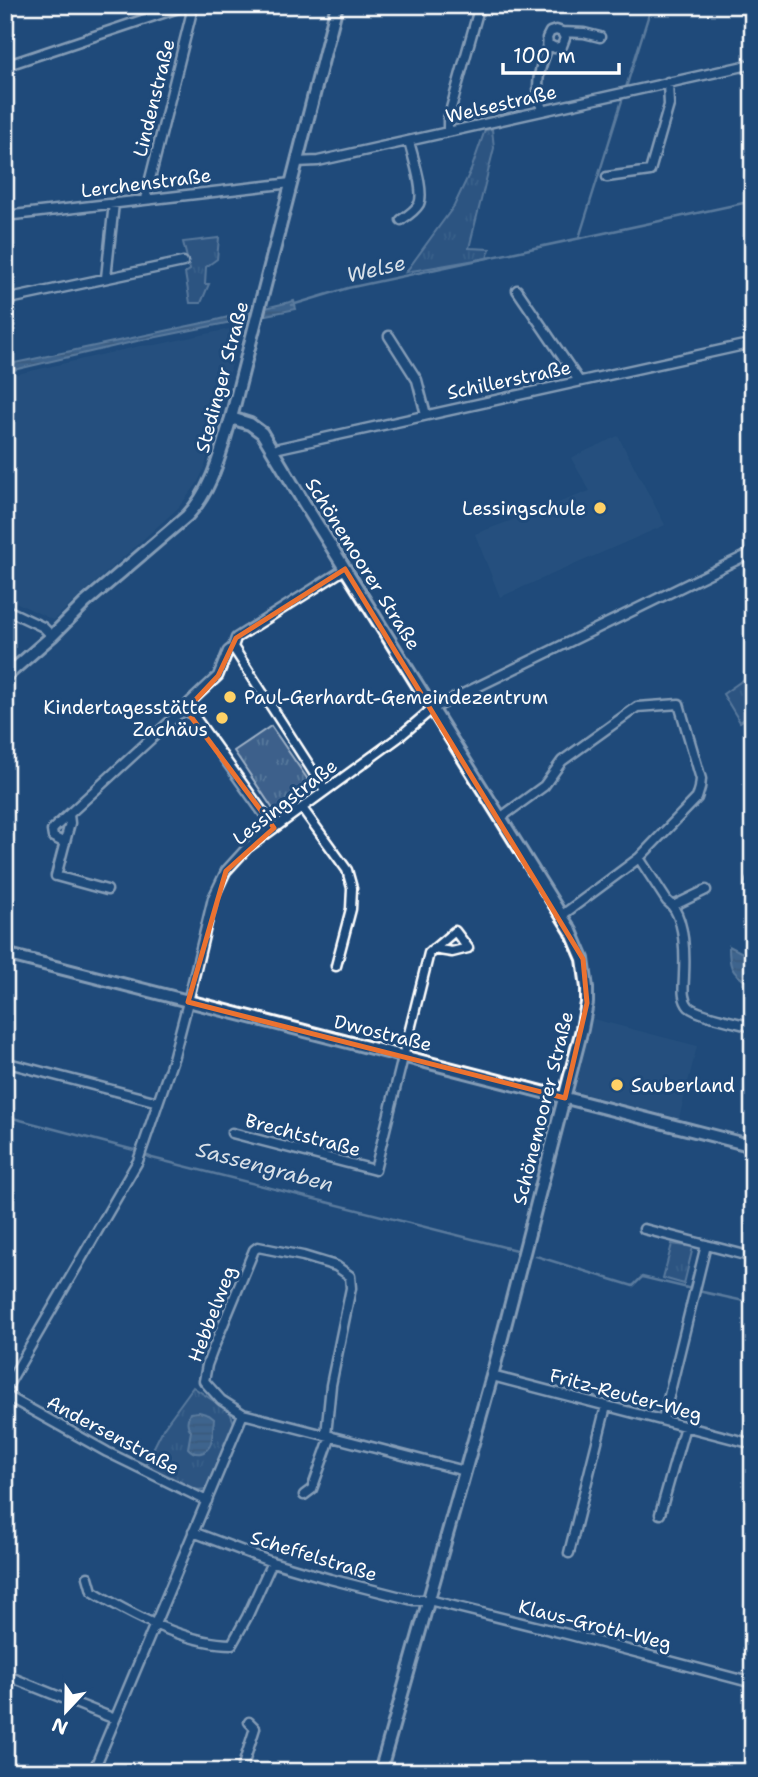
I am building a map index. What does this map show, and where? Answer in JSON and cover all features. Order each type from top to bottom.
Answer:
[{"type":"street","points":[[5,66],[188,5]]},
{"type":"street","name":"Lindenstraße","points":[[145,199],[191,15],[188,5]]},
{"type":"street","name":"Stedinger Straße","points":[[5,677],[197,506],[213,475],[231,418],[337,5]]},
{"type":"street","points":[[448,132],[448,119],[480,5]]},
{"type":"street","points":[[746,5],[753,11]]},
{"type":"street","points":[[542,111],[537,86],[550,32],[556,30],[600,37]]},
{"type":"street","points":[[548,44],[555,48],[562,46],[565,38],[562,32]]},
{"type":"street","name":"Welsestraße","points":[[296,162],[408,141],[753,64]]},
{"type":"street","points":[[607,177],[650,171],[669,105],[668,82]]},
{"type":"street","points":[[401,220],[419,205],[421,193],[408,141]]},
{"type":"street","name":"Lerchenstraße","points":[[5,216],[291,183]]},
{"type":"street","points":[[106,278],[114,203]]},
{"type":"street","points":[[5,300],[183,262]]},
{"type":"street","points":[[517,290],[579,381]]},
{"type":"street","points":[[389,336],[417,380],[426,415]]},
{"type":"street","name":"Schillerstraße","points":[[273,451],[753,343]]},
{"type":"street","name":"Schönemoorer Straße","points":[[231,418],[257,428],[273,451],[570,931],[583,959],[587,988],[585,1018],[492,1376],[380,1772]]},
{"type":"street","name":"Lessingstraße","points":[[5,1390],[138,1161],[173,1059],[213,898],[226,871],[247,848],[399,737],[432,709],[753,552]]},
{"type":"street","points":[[65,843],[53,837],[52,831],[177,715],[186,710],[189,703],[218,676],[236,638],[345,569]]},
{"type":"street","points":[[5,609],[43,627],[52,636]]},
{"type":"street","points":[[233,647],[325,790]]},
{"type":"street","points":[[500,818],[544,786],[562,761],[636,707],[679,704],[701,779],[697,798],[639,858],[561,916]]},
{"type":"street","points":[[186,710],[194,716],[274,828]]},
{"type":"street","points":[[302,808],[347,870],[352,888],[351,909],[336,966]]},
{"type":"street","points":[[69,815],[70,823],[56,876],[107,890]]},
{"type":"street","points":[[639,858],[673,906],[681,926],[685,961],[684,997],[689,1006],[698,1012],[753,1027]]},
{"type":"street","points":[[753,877],[750,885],[753,893]]},
{"type":"street","points":[[673,906],[706,890]]},
{"type":"street","points":[[403,1056],[429,953],[433,949]]},
{"type":"street","name":"Dwostraße","points":[[5,954],[753,1146]]},
{"type":"street","name":"Brechtstraße","points":[[232,1133],[375,1170],[403,1056]]},
{"type":"street","points":[[5,1064],[158,1102]]},
{"type":"street","points":[[644,1229],[753,1257]]},
{"type":"street","points":[[663,1420],[706,1245]]},
{"type":"street","name":"Hebbelweg","points":[[243,1414],[221,1400],[204,1381],[213,1349],[254,1251],[258,1247],[303,1256],[336,1266],[350,1276],[351,1288],[331,1385],[328,1435]]},
{"type":"street","name":"Fritz-Reuter-Weg","points":[[492,1376],[753,1444]]},
{"type":"street","name":"Andersenstraße","points":[[5,1395],[107,1452],[207,1501]]},
{"type":"street","points":[[569,1553],[606,1406]]},
{"type":"street","points":[[93,1772],[243,1414],[465,1471]]},
{"type":"street","points":[[660,1514],[685,1426]]},
{"type":"street","points":[[304,1495],[312,1489],[328,1435]]},
{"type":"street","name":"Scheffelstraße","points":[[193,1532],[272,1562],[330,1579],[413,1600],[429,1600]]},
{"type":"street","points":[[88,1577],[92,1591],[121,1609],[185,1635],[219,1644],[232,1644],[272,1562]]},
{"type":"street","name":"Klaus-Groth-Weg","points":[[429,1600],[753,1683]]},
{"type":"street","points":[[5,1675],[115,1720]]},
{"type":"street","points":[[241,1772],[255,1728],[249,1722]]},
{"type":"street","points":[[620,1772],[642,1772]]},
{"type":"highlighted area","points":[[345,569],[583,959],[587,1003],[565,1098],[188,1002],[226,871],[274,828],[186,710],[218,676],[236,638]]},
{"type":"shaded area","points":[[294,301],[296,309],[137,341],[5,372],[5,365]]},
{"type":"shaded area","points":[[234,328],[241,330],[204,469],[197,484],[178,508],[53,620],[5,597],[5,377]]},
{"type":"shaded area","name":"Lessingschule","points":[[618,436],[665,525],[500,597],[475,534],[590,491],[571,458]]},
{"type":"shaded area","points":[[729,946],[753,958],[753,974],[748,983],[732,968]]},
{"type":"shaded area","points":[[593,1019],[697,1046],[679,1118],[575,1091]]},
{"type":"shaded area","points":[[199,1412],[214,1419],[211,1443],[207,1450],[201,1453],[188,1448],[190,1413]]},
{"type":"green space","points":[[492,129],[494,148],[469,248],[490,249],[487,258],[406,272],[454,206],[471,170],[485,130]]},
{"type":"green space","points":[[219,238],[217,259],[206,267],[205,284],[209,284],[201,303],[190,303],[185,273],[190,270],[183,242]]},
{"type":"green space","points":[[753,673],[753,713],[740,722],[723,694]]},
{"type":"green space","points":[[271,726],[313,787],[275,812],[234,751]]},
{"type":"green space","points":[[672,1244],[693,1247],[684,1284],[663,1278]]},
{"type":"green space","points":[[193,1387],[230,1412],[234,1423],[206,1489],[199,1490],[175,1483],[144,1467],[164,1427]]},
{"type":"waterway","points":[[579,238],[649,14],[660,5]]},
{"type":"waterway","name":"Welse","points":[[292,305],[348,288],[753,201]]},
{"type":"waterway","name":"Sassengraben","points":[[5,1116],[134,1150],[152,1158],[516,1250]]},
{"type":"waterway","name":"Sassengraben","points":[[536,1256],[633,1286],[642,1277],[692,1289]]},
{"type":"waterway","name":"Sassengraben","points":[[698,1291],[753,1303]]},
{"type":"place","name":"Lessingschule","points":[[600,508]]},
{"type":"place","name":"Paul-Gerhardt-Gemeindezentrum","points":[[230,697]]},
{"type":"place","name":"Kindertagesstätte Zachäus","points":[[222,718]]},
{"type":"place","name":"Sauberland","points":[[617,1085]]}]
